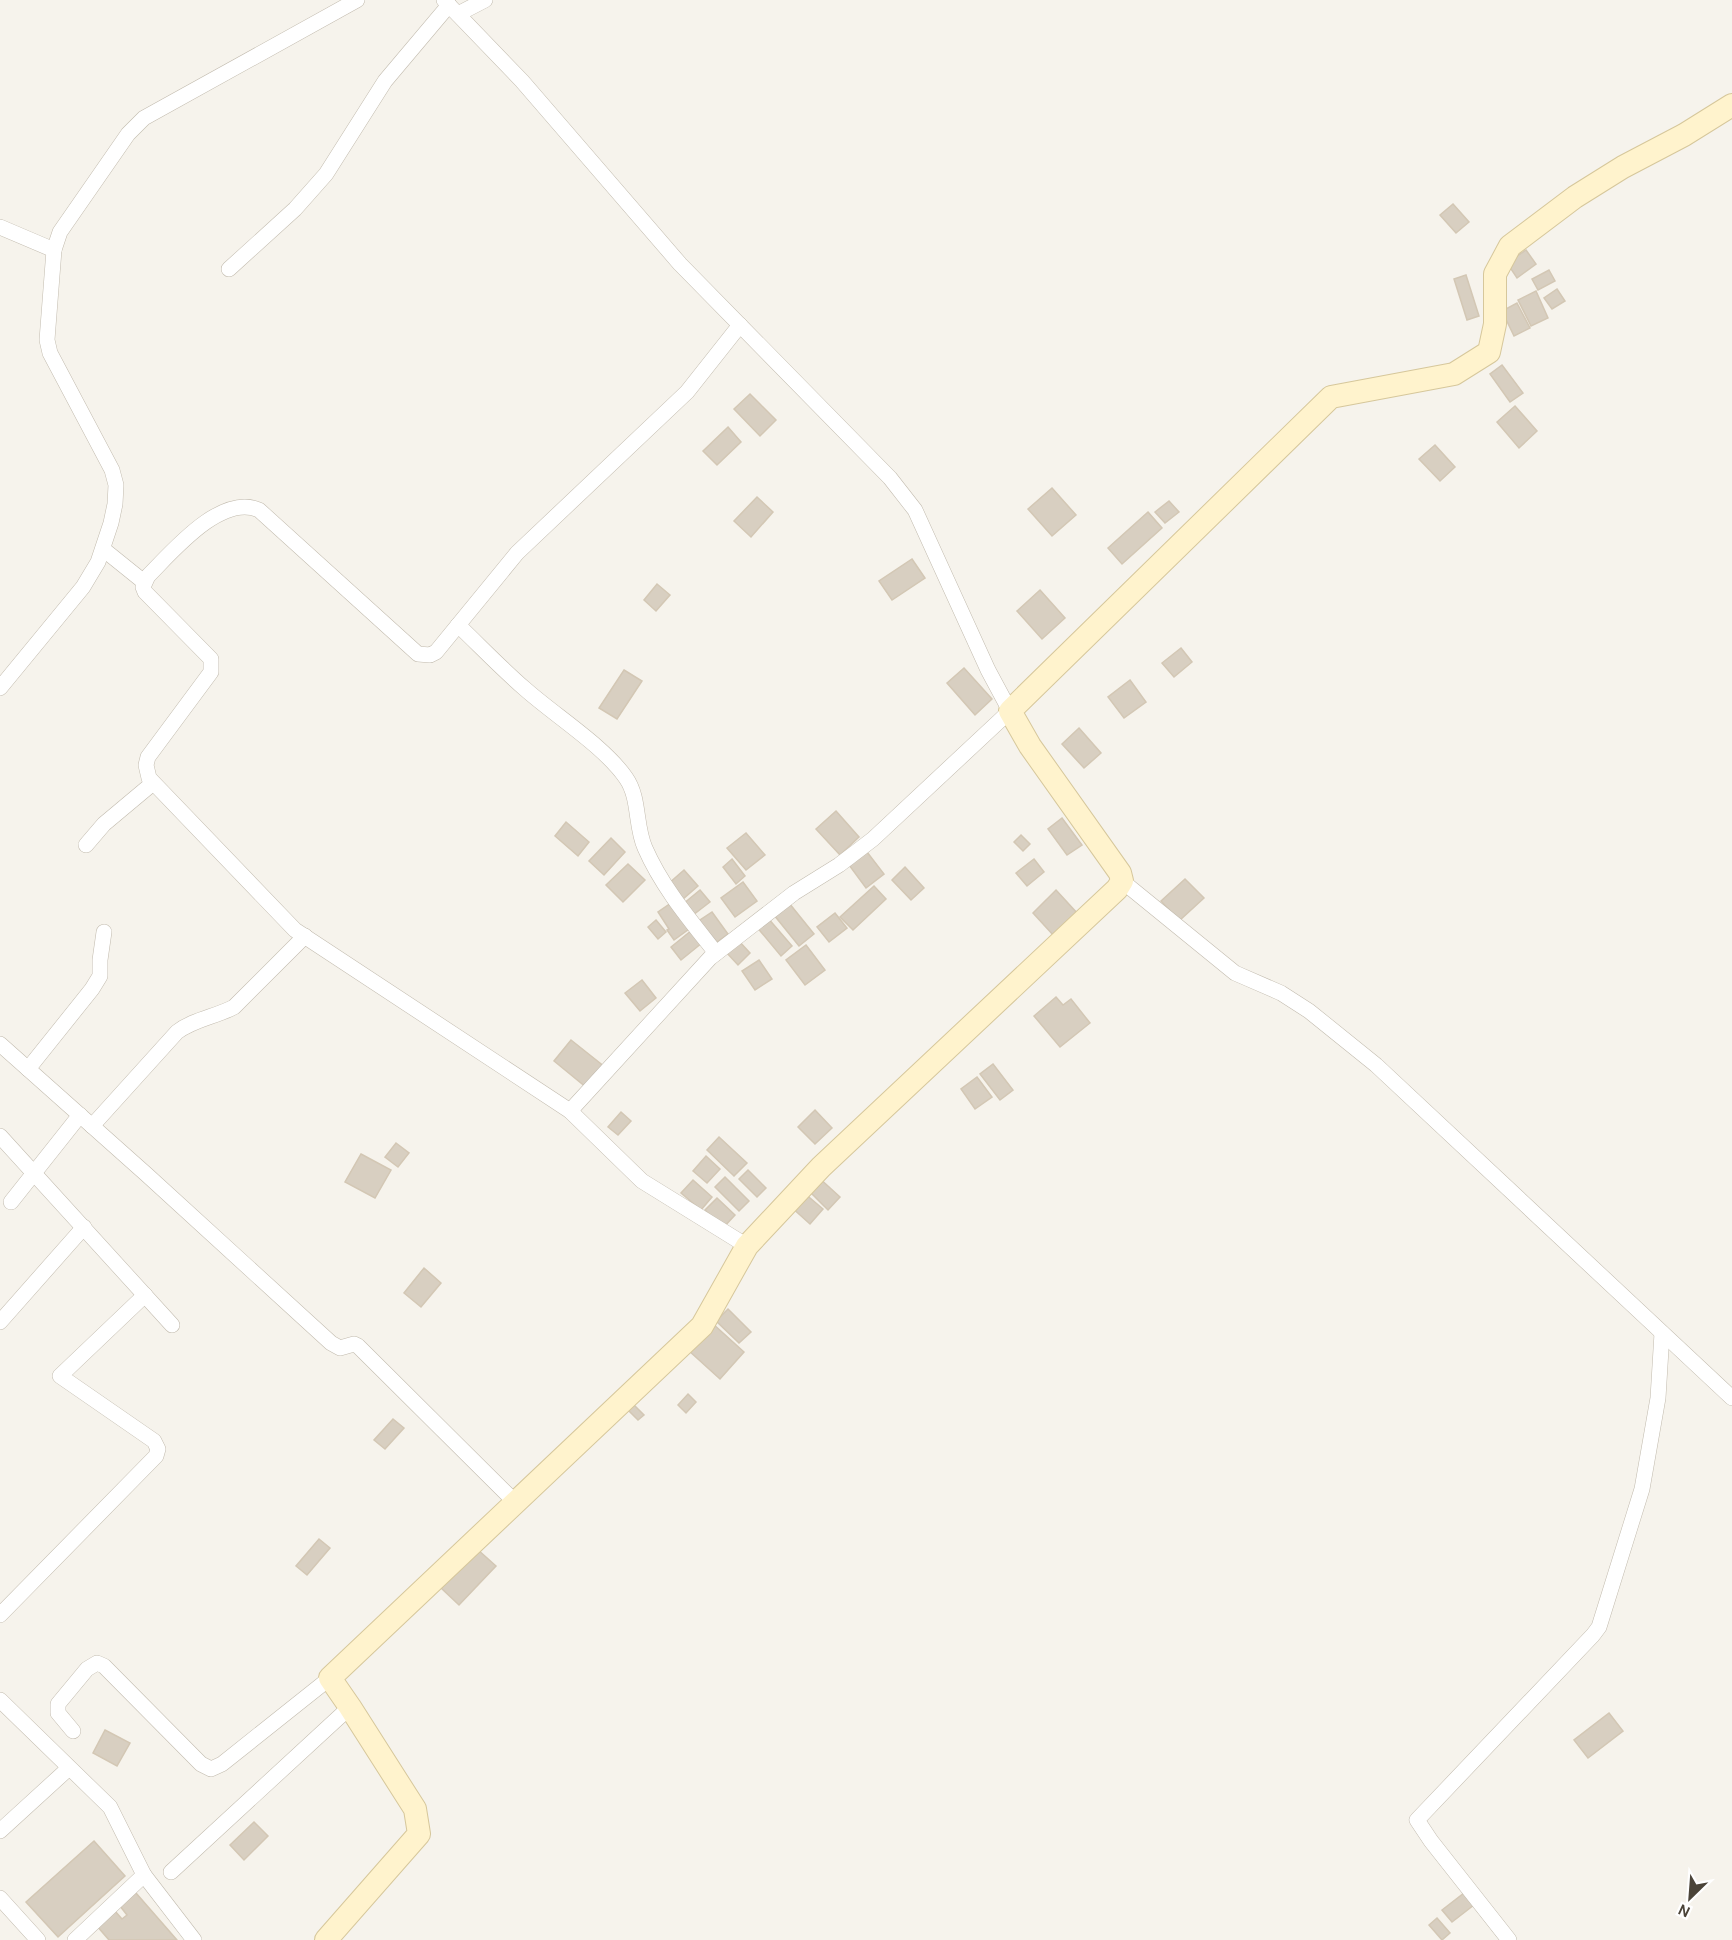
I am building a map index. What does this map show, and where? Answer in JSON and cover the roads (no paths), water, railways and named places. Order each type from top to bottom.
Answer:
[{"type":"street","points":[[0,688],[90,577],[111,524],[116,485],[112,470],[50,353],[47,325],[54,250],[60,232],[129,134],[144,118],[357,0]]},
{"type":"street","points":[[229,269],[295,208],[326,174],[385,81],[451,6],[485,0]]},
{"type":"street","points":[[451,6],[522,81],[680,264],[890,478],[915,510],[988,670],[1030,747],[1120,873],[1122,881],[1235,973],[1281,993],[1309,1011],[1376,1065],[1732,1398]]},
{"type":"street","points":[[570,1112],[716,953],[794,893],[839,865],[873,840],[1010,711],[1331,396],[1454,374],[1489,352],[1495,324],[1495,274],[1510,246],[1575,197],[1732,105]]},
{"type":"street","points":[[0,227],[54,250]]},
{"type":"street","points":[[144,582],[201,524],[247,506],[259,510],[418,654],[430,656],[436,652],[524,547],[687,392],[740,325]]},
{"type":"street","points":[[103,549],[144,582],[145,592],[211,659],[210,672],[148,757],[147,772],[153,783],[295,930],[570,1112],[642,1181],[747,1246]]},
{"type":"street","points":[[458,625],[523,688],[598,749],[622,772],[633,793],[639,831],[663,883],[716,953]]},
{"type":"street","points":[[86,845],[104,825],[153,783]]},
{"type":"street","points":[[73,1731],[58,1713],[58,1704],[87,1669],[97,1663],[104,1666],[201,1764],[211,1769],[222,1764],[330,1678],[702,1326],[747,1246],[821,1167],[1117,889],[1122,881]]},
{"type":"street","points":[[28,1069],[100,976],[104,932]]},
{"type":"street","points":[[92,1126],[177,1032],[189,1023],[212,1017],[234,1007],[305,936]]},
{"type":"street","points":[[0,1044],[331,1343],[340,1348],[354,1344],[358,1346],[515,1502]]},
{"type":"street","points":[[11,1202],[80,1115]]},
{"type":"street","points":[[0,1136],[172,1325]]},
{"type":"street","points":[[0,1322],[84,1227]]},
{"type":"street","points":[[0,1615],[156,1456],[158,1449],[154,1442],[60,1376],[145,1295]]},
{"type":"street","points":[[1509,1940],[1417,1820],[1599,1627],[1642,1489],[1658,1398],[1662,1333]]},
{"type":"street","points":[[327,1940],[419,1834],[415,1809],[330,1678]]},
{"type":"street","points":[[0,1700],[110,1807],[144,1875],[194,1940]]},
{"type":"street","points":[[171,1872],[350,1707]]},
{"type":"street","points":[[0,1831],[69,1768]]},
{"type":"street","points":[[75,1940],[144,1875]]},
{"type":"street","points":[[0,1898],[38,1940]]}]
